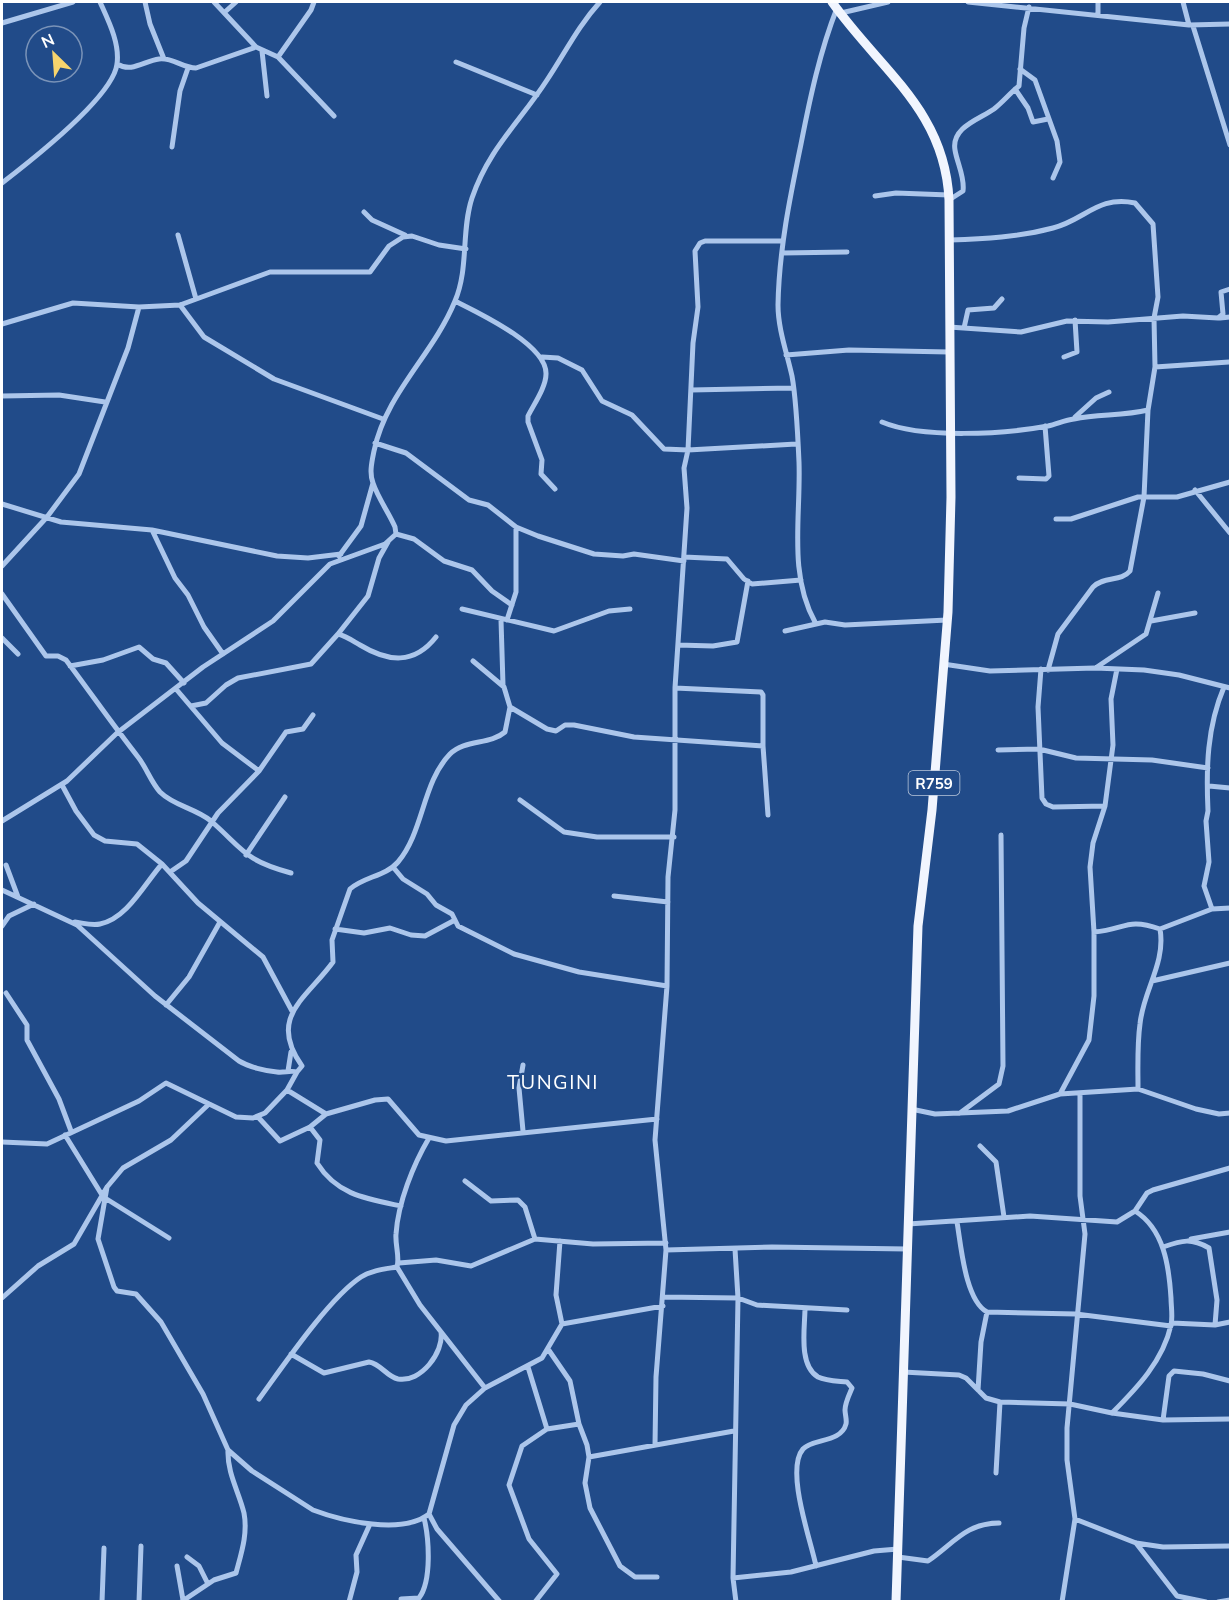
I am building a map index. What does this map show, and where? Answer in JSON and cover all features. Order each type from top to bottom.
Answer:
[{"type":"main road","name":"R759","points":[[837,7],[926,118],[944,159],[949,197],[950,432],[947,620],[932,810],[918,927],[896,1602]]},
{"type":"street","points":[[2,23],[73,2]]},
{"type":"street","points":[[2,183],[46,149],[95,100],[112,78],[117,64],[110,25],[100,2]]},
{"type":"street","points":[[145,2],[150,24],[164,59]]},
{"type":"street","points":[[214,2],[259,49],[278,57],[334,116]]},
{"type":"street","points":[[225,11],[236,2]]},
{"type":"street","points":[[278,57],[315,2]]},
{"type":"street","points":[[396,534],[395,527],[373,483],[371,463],[383,419],[455,302],[466,249],[471,201],[481,175],[501,140],[537,95],[582,21],[600,2]]},
{"type":"street","points":[[815,622],[804,600],[796,530],[799,464],[793,388],[778,306],[783,241],[806,115],[837,7],[888,2]]},
{"type":"street","points":[[968,2],[1191,25],[1230,24]]},
{"type":"street","points":[[1098,2],[1098,15]]},
{"type":"street","points":[[1183,2],[1230,145]]},
{"type":"street","points":[[875,196],[896,193],[949,197],[959,195],[964,184],[954,142],[971,121],[997,107],[1020,82],[1024,28],[1029,7]]},
{"type":"street","points":[[117,64],[127,69],[164,59],[188,68],[205,66],[259,49]]},
{"type":"street","points":[[259,49],[267,96]]},
{"type":"street","points":[[456,62],[537,95]]},
{"type":"street","points":[[172,147],[180,90],[188,68]]},
{"type":"street","points":[[1020,69],[1035,80],[1060,152],[1060,162],[1053,178]]},
{"type":"street","points":[[1015,89],[1028,108],[1033,122],[1048,119]]},
{"type":"street","points":[[950,240],[1028,234],[1061,226],[1106,202],[1135,203],[1153,224],[1158,265],[1154,318],[1155,368],[1148,410],[1144,497],[1130,571],[1122,577],[1100,580],[1058,634],[1044,670],[1038,707],[1040,790],[1046,804],[1053,807],[1105,806]]},
{"type":"street","points":[[364,212],[372,220],[407,236],[466,249]]},
{"type":"street","points":[[178,235],[195,299]]},
{"type":"street","points":[[2,324],[73,303],[139,307],[180,305],[270,272],[370,272],[389,246],[407,236]]},
{"type":"street","points":[[655,1445],[666,1243],[655,1140],[667,986],[668,902],[674,837],[675,688],[687,508],[684,468],[688,450],[693,343],[698,307],[695,263],[698,246],[705,241],[783,241]]},
{"type":"street","points":[[782,253],[847,252]]},
{"type":"street","points":[[1218,318],[1223,314],[1221,292],[1230,289]]},
{"type":"street","points":[[964,328],[968,310],[994,308],[1002,299]]},
{"type":"street","points":[[455,302],[522,340],[542,357],[558,358],[582,370],[602,401],[632,415],[662,448],[688,450],[796,444]]},
{"type":"street","points":[[180,305],[204,337],[274,380],[383,419]]},
{"type":"street","points":[[2,566],[46,517],[79,474],[105,402],[128,348],[139,307]]},
{"type":"street","points":[[949,327],[1021,332],[1075,320],[1108,322],[1183,316],[1230,317]]},
{"type":"street","points":[[1064,357],[1077,352],[1075,320]]},
{"type":"street","points":[[786,356],[849,350],[949,352]]},
{"type":"street","points":[[542,357],[546,375],[528,416],[528,422],[542,460],[541,474],[555,489]]},
{"type":"street","points":[[1155,368],[1229,362]]},
{"type":"street","points":[[691,390],[793,388]]},
{"type":"street","points":[[1074,419],[1096,398],[1108,392]]},
{"type":"street","points":[[2,396],[59,395],[105,402]]},
{"type":"street","points":[[882,422],[894,427],[950,432],[989,432],[1045,426],[1074,419],[1119,416],[1148,410]]},
{"type":"street","points":[[1018,478],[1046,479],[1049,476],[1045,426]]},
{"type":"street","points":[[375,443],[406,453],[469,500],[488,505],[516,527],[594,554],[727,559],[748,581],[759,584],[801,580]]},
{"type":"street","points":[[1056,519],[1071,519],[1144,497],[1174,498],[1230,482]]},
{"type":"street","points":[[337,560],[361,526],[373,483]]},
{"type":"street","points":[[1196,490],[1230,533]]},
{"type":"street","points":[[2,504],[61,522],[152,530],[277,556],[308,558],[341,554]]},
{"type":"street","points":[[288,1071],[292,1051],[289,1023],[292,1011],[333,962],[332,940],[351,887],[393,867],[405,851],[425,799],[448,756],[459,748],[505,734],[510,707],[503,685],[504,620],[516,592],[516,527]]},
{"type":"street","points":[[152,530],[175,578],[188,595],[204,627],[223,654]]},
{"type":"street","points":[[191,706],[206,703],[226,685],[238,678],[311,664],[368,596],[379,558],[396,534]]},
{"type":"street","points":[[396,534],[414,539],[444,561],[472,570],[492,591],[512,605]]},
{"type":"street","points":[[2,821],[62,785],[117,734],[223,654],[273,621],[319,573],[337,560],[389,541]]},
{"type":"street","points":[[678,645],[712,646],[737,642],[748,581]]},
{"type":"street","points":[[1095,668],[1146,634],[1158,593]]},
{"type":"street","points":[[2,594],[46,656],[61,657],[70,666],[117,734],[138,757],[160,791],[172,802],[193,808],[212,822],[246,855],[263,865],[291,873]]},
{"type":"street","points":[[462,609],[556,631],[609,611],[630,609]]},
{"type":"street","points":[[1151,621],[1195,613]]},
{"type":"street","points":[[785,631],[815,622],[852,624],[947,620]]},
{"type":"street","points":[[338,634],[387,658],[402,659],[417,655],[436,637]]},
{"type":"street","points":[[2,638],[18,654]]},
{"type":"street","points":[[70,666],[104,660],[139,647],[153,659],[166,663],[184,683]]},
{"type":"street","points":[[473,661],[503,685]]},
{"type":"street","points":[[943,664],[990,671],[1116,669],[1179,675],[1227,688],[1214,714],[1208,742],[1209,786],[1206,821],[1209,862],[1204,886],[1212,909]]},
{"type":"street","points":[[1060,1094],[1089,1040],[1094,996],[1094,932],[1090,867],[1094,843],[1105,806],[1113,745],[1111,699],[1116,669]]},
{"type":"street","points":[[675,688],[761,692],[765,716],[763,746],[768,815]]},
{"type":"street","points":[[176,689],[222,743],[259,771]]},
{"type":"street","points":[[510,707],[554,731],[561,730],[566,725],[574,725],[619,735],[763,746]]},
{"type":"street","points":[[170,872],[186,861],[218,813],[259,771],[286,732],[303,729],[313,715]]},
{"type":"street","points":[[998,750],[1039,749],[1076,758],[1186,762],[1208,768]]},
{"type":"street","points":[[62,785],[76,812],[94,835],[105,841],[134,842],[162,864],[220,922],[265,959],[292,1011]]},
{"type":"street","points":[[1209,786],[1230,788]]},
{"type":"street","points":[[246,855],[285,797]]},
{"type":"street","points":[[520,800],[564,831],[597,837],[674,837]]},
{"type":"street","points":[[959,1114],[999,1084],[1003,1066],[1001,835]]},
{"type":"street","points":[[70,921],[96,925],[107,921],[128,906],[162,864]]},
{"type":"street","points":[[6,865],[18,898]]},
{"type":"street","points":[[393,867],[403,879],[427,894],[436,905],[452,914],[458,926],[482,940],[531,961],[617,980],[667,986]]},
{"type":"street","points":[[2,890],[70,921],[166,1005],[239,1061],[252,1068],[297,1072]]},
{"type":"street","points":[[614,896],[668,902]]},
{"type":"street","points":[[2,926],[9,916],[34,904]]},
{"type":"street","points":[[1094,932],[1108,931],[1122,924],[1141,923],[1160,929],[1212,909],[1230,908]]},
{"type":"street","points":[[335,929],[364,933],[390,928],[411,935],[425,936],[455,921]]},
{"type":"street","points":[[166,1005],[189,977],[220,922]]},
{"type":"street","points":[[1138,1089],[1140,1024],[1146,993],[1159,964],[1162,941],[1160,929]]},
{"type":"street","points":[[1152,981],[1230,963]]},
{"type":"street","points":[[6,993],[27,1025],[29,1046],[58,1099],[71,1131]]},
{"type":"street","points":[[2,1142],[48,1144],[71,1131],[139,1101],[166,1083],[174,1084],[236,1117],[258,1117],[287,1090],[302,1066],[292,1051]]},
{"type":"street","points":[[523,1065],[519,1088],[523,1131]]},
{"type":"street","points":[[911,1109],[935,1114],[1008,1111],[1060,1094],[1138,1089],[1196,1109],[1218,1114],[1230,1113]]},
{"type":"street","points":[[287,1090],[326,1114]]},
{"type":"street","points":[[1062,1602],[1075,1519],[1067,1460],[1076,1314],[1084,1240],[1080,1196],[1080,1093]]},
{"type":"street","points":[[258,1117],[278,1140],[290,1138],[310,1127],[326,1114],[388,1099],[417,1134],[429,1138],[454,1140],[523,1131],[602,1126],[657,1119]]},
{"type":"street","points":[[2,1297],[38,1266],[74,1244],[107,1187],[123,1168],[171,1140],[209,1104]]},
{"type":"street","points":[[310,1127],[320,1140],[317,1163],[339,1188],[361,1198],[401,1206]]},
{"type":"street","points":[[65,1135],[103,1196],[169,1238]]},
{"type":"street","points":[[429,1138],[411,1174],[401,1206],[396,1233],[398,1265],[420,1305],[485,1388]]},
{"type":"street","points":[[980,1146],[996,1162],[1004,1217]]},
{"type":"street","points":[[908,1224],[1030,1216],[1117,1222],[1135,1212],[1147,1193],[1153,1190],[1230,1168]]},
{"type":"street","points":[[465,1181],[491,1200],[518,1200],[525,1207],[535,1239]]},
{"type":"street","points":[[103,1196],[98,1239],[114,1287],[117,1291],[136,1294],[161,1322],[203,1394],[228,1450],[229,1467],[244,1514],[244,1542],[236,1573],[208,1584],[186,1600],[177,1566]]},
{"type":"street","points":[[1112,1413],[1142,1383],[1164,1346],[1172,1325],[1170,1277],[1163,1247],[1145,1218],[1135,1212]]},
{"type":"street","points":[[957,1222],[972,1295],[981,1308],[987,1312],[1076,1314],[1172,1325],[1215,1325],[1230,1322]]},
{"type":"street","points":[[1163,1247],[1179,1241],[1230,1232]]},
{"type":"street","points":[[259,1399],[291,1354],[343,1293],[360,1277],[370,1272],[398,1265],[436,1260],[471,1266],[535,1239],[593,1244],[666,1243]]},
{"type":"street","points":[[560,1240],[556,1295],[561,1324]]},
{"type":"street","points":[[1179,1241],[1195,1240],[1209,1248],[1217,1300],[1215,1325]]},
{"type":"street","points":[[666,1250],[772,1247],[907,1249]]},
{"type":"street","points":[[735,1249],[738,1298],[733,1578],[736,1602]]},
{"type":"street","points":[[663,1297],[738,1298],[757,1305],[847,1310]]},
{"type":"street","points":[[401,1599],[411,1601],[419,1598],[424,1591],[429,1546],[426,1516],[454,1425],[466,1405],[485,1388],[542,1358],[556,1329],[561,1324],[663,1306]]},
{"type":"street","points":[[805,1308],[804,1354],[812,1371],[817,1377],[847,1382],[852,1389],[845,1408],[846,1424],[843,1429],[824,1442],[805,1447],[797,1476],[798,1493],[816,1566]]},
{"type":"street","points":[[978,1390],[981,1342],[987,1312]]},
{"type":"street","points":[[291,1354],[324,1373],[369,1362],[389,1376],[406,1379],[424,1370],[443,1342],[441,1332]]},
{"type":"street","points":[[548,1349],[570,1381],[579,1424],[590,1457],[585,1483],[586,1496],[616,1560],[620,1566],[635,1577],[657,1577]]},
{"type":"street","points":[[528,1367],[547,1429]]},
{"type":"street","points":[[1163,1419],[1169,1376],[1174,1371],[1230,1380]]},
{"type":"street","points":[[903,1372],[959,1375],[986,1398],[1000,1402],[1070,1404],[1112,1413],[1163,1419],[1230,1419]]},
{"type":"street","points":[[996,1473],[1000,1402]]},
{"type":"street","points":[[535,1602],[557,1574],[529,1539],[509,1485],[522,1446],[547,1429],[579,1424]]},
{"type":"street","points":[[590,1457],[734,1431]]},
{"type":"street","points":[[228,1450],[252,1471],[313,1510],[370,1524],[403,1523],[426,1516]]},
{"type":"street","points":[[426,1516],[500,1602]]},
{"type":"street","points":[[1075,1519],[1136,1543],[1163,1546],[1230,1546]]},
{"type":"street","points":[[733,1578],[816,1566],[874,1551],[898,1553],[928,1561],[965,1530],[985,1523],[999,1523]]},
{"type":"street","points":[[349,1602],[357,1572],[356,1555],[370,1524]]},
{"type":"street","points":[[1136,1543],[1174,1593],[1194,1601],[1206,1602]]},
{"type":"street","points":[[139,1602],[141,1546]]},
{"type":"street","points":[[102,1602],[104,1548]]},
{"type":"street","points":[[187,1557],[199,1566],[208,1584]]},
{"type":"street","points":[[1218,1602],[1230,1600]]},
{"type":"district","name":"TUNGINI","points":[[553,1081]]}]
